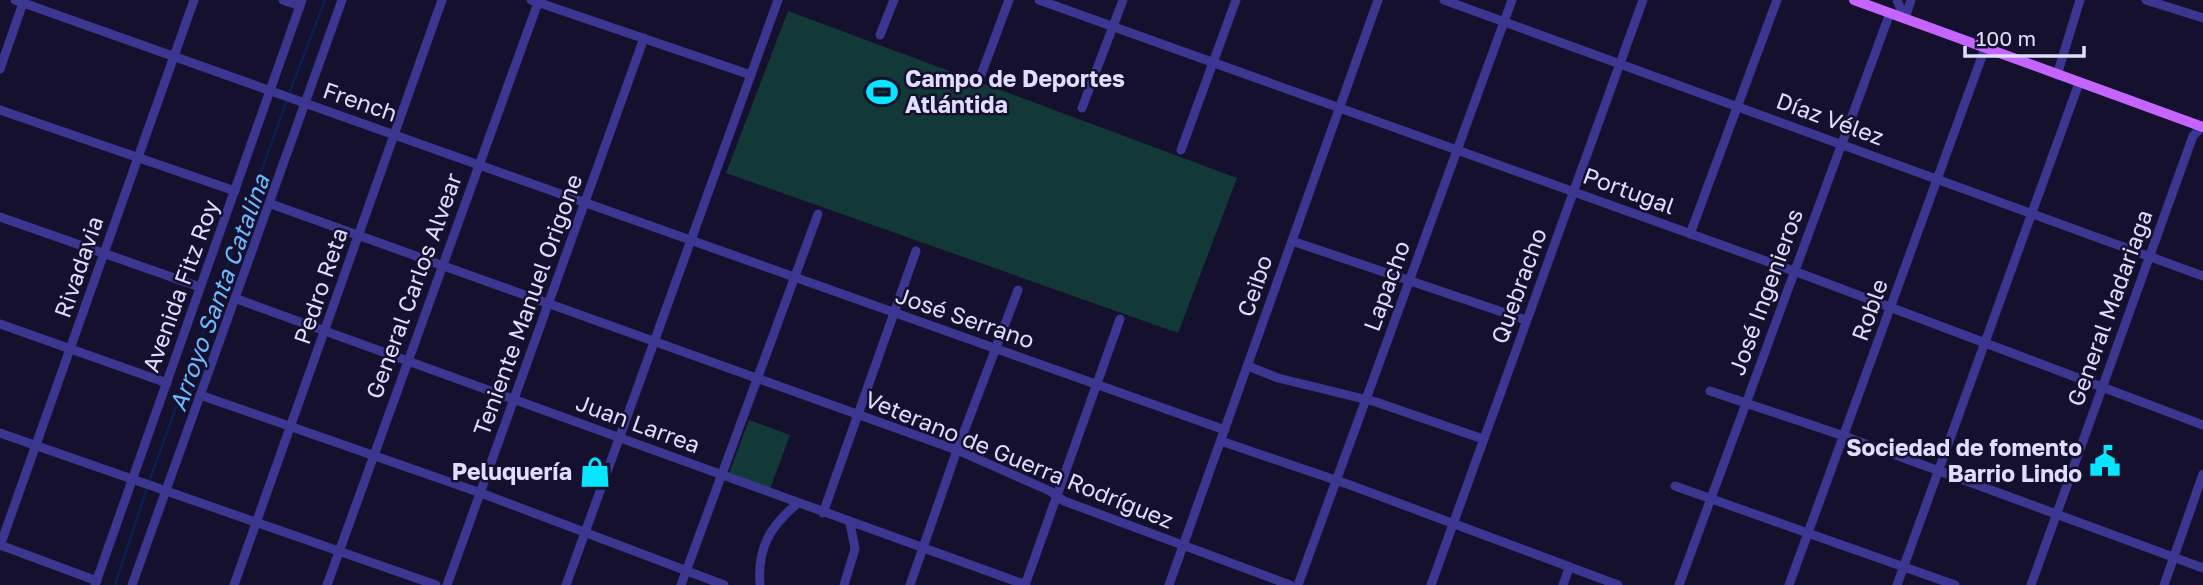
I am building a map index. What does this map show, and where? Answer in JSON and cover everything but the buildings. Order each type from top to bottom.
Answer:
[{"type":"main road","points":[[1854,0],[2203,127]]},
{"type":"street","name":"Rivadavia","points":[[0,546],[194,0]]},
{"type":"street","points":[[283,0],[301,3]]},
{"type":"street","points":[[132,585],[163,489],[237,299],[342,0]]},
{"type":"street","name":"Pedro Reta","points":[[234,585],[442,0]]},
{"type":"street","points":[[566,585],[622,438],[778,0]]},
{"type":"street","points":[[880,36],[894,0]]},
{"type":"street","points":[[982,75],[1009,0]]},
{"type":"street","name":"Portugal","points":[[1039,0],[1794,271],[2203,425]]},
{"type":"street","points":[[1082,108],[1123,0]]},
{"type":"street","points":[[1181,150],[1236,0]]},
{"type":"street","name":"Ceibo","points":[[1169,585],[1378,0]]},
{"type":"street","name":"Díaz Vélez","points":[[1444,0],[2203,276]]},
{"type":"street","name":"Lapacho","points":[[1298,585],[1512,0]]},
{"type":"street","name":"Quebracho","points":[[1431,585],[1643,0]]},
{"type":"street","points":[[1690,234],[1777,0]]},
{"type":"street","points":[[1897,0],[1905,19]]},
{"type":"street","points":[[1905,19],[1911,0]]},
{"type":"street","points":[[2057,75],[2080,0]]},
{"type":"street","points":[[2146,0],[2203,18]]},
{"type":"street","name":"French","points":[[21,1],[692,240]]},
{"type":"street","points":[[0,69],[21,1]]},
{"type":"street","points":[[536,1],[751,75]]},
{"type":"street","name":"General Carlos Alvear","points":[[327,585],[536,1]]},
{"type":"street","name":"Avenida Fitz Roy","points":[[96,583],[135,479],[301,3]]},
{"type":"street","name":"José Ingenieros","points":[[1679,585],[1890,13]]},
{"type":"street","name":"Teniente Manuel Origone","points":[[447,585],[644,38]]},
{"type":"street","name":"Roble","points":[[1789,585],[1985,48]]},
{"type":"street","points":[[1897,585],[2079,83]]},
{"type":"street","points":[[0,110],[235,191]]},
{"type":"street","name":"General Madariaga","points":[[2031,585],[2193,136],[2203,127]]},
{"type":"street","name":"Veterano de Guerra Rodríguez","points":[[271,204],[957,450],[1056,496],[1183,548],[1290,585]]},
{"type":"street","points":[[681,585],[818,214]]},
{"type":"street","points":[[0,217],[200,287]]},
{"type":"street","name":"José Serrano","points":[[692,240],[1225,430]]},
{"type":"street","points":[[1292,241],[1526,320]]},
{"type":"street","points":[[823,513],[916,251]]},
{"type":"street","points":[[910,585],[957,450],[1018,290]]},
{"type":"street","name":"Juan Larrea","points":[[237,299],[1025,585]]},
{"type":"street","points":[[1025,585],[1120,319]]},
{"type":"street","points":[[0,324],[167,383]]},
{"type":"street","points":[[1248,366],[1278,378],[1366,400],[1483,439]]},
{"type":"street","points":[[1710,391],[1844,436],[2203,568]]},
{"type":"street","points":[[200,395],[481,493],[724,585]]},
{"type":"street","points":[[0,433],[436,585]]},
{"type":"street","points":[[1221,441],[1618,585]]},
{"type":"street","points":[[2164,585],[2203,474]]},
{"type":"street","points":[[1675,486],[1955,585]]},
{"type":"street","points":[[760,585],[759,570],[764,542],[770,528],[798,503]]},
{"type":"street","points":[[844,585],[855,549],[850,523]]},
{"type":"street","points":[[0,546],[96,583]]},
{"type":"street","points":[[1563,585],[1569,568]]},
{"type":"green space","name":"Campo de Deportes Atlántida","points":[[788,11],[1237,178],[1178,333],[726,173]]},
{"type":"green space","points":[[749,420],[790,435],[770,489],[729,473]]},
{"type":"waterway","name":"Arroyo Santa Catalina","points":[[289,94],[325,0]]},
{"type":"waterway","name":"Arroyo Santa Catalina","points":[[149,482],[287,100]]},
{"type":"waterway","name":"Arroyo Santa Catalina","points":[[115,585],[147,488]]},
{"type":"place","name":"Campo de Deportes Atlántida","points":[[882,92]]},
{"type":"place","name":"Sociedad de fomento Barrio Lindo","points":[[2105,461]]},
{"type":"place","name":"Peluquería","points":[[595,472]]}]
